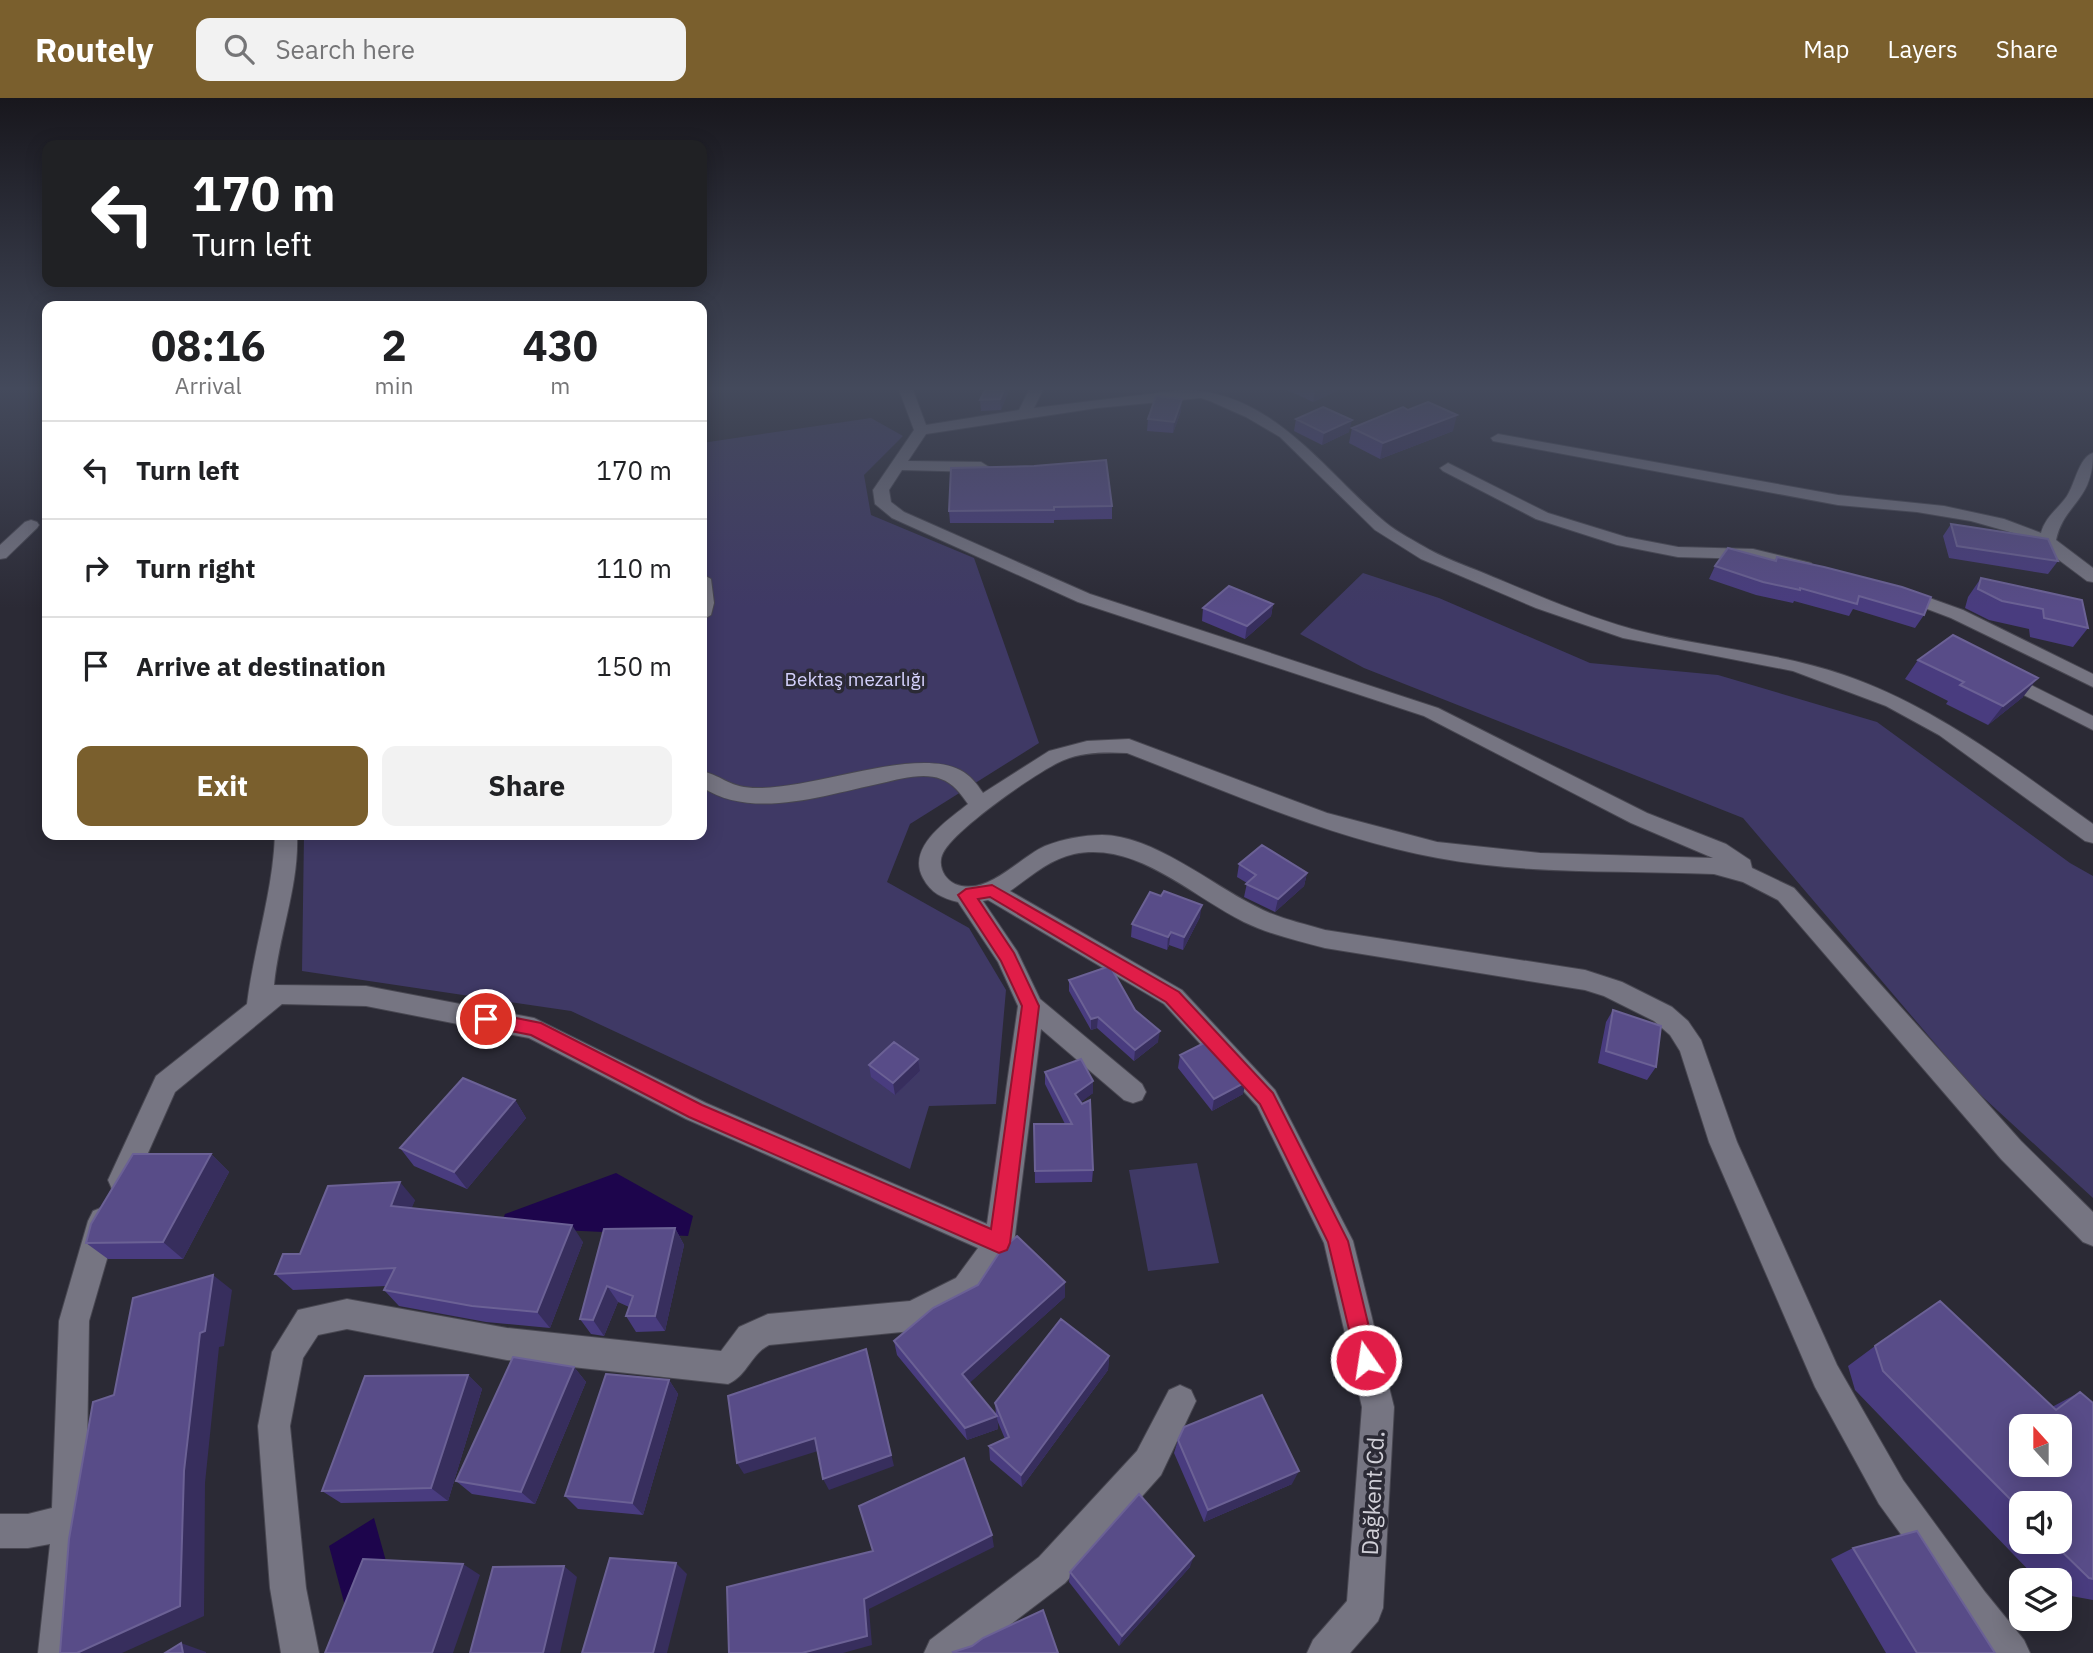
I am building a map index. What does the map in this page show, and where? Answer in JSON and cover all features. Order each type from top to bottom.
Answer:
[{"type":"street","points":[[1314,463],[1381,527],[1427,555],[1542,604],[1617,630],[1797,666],[1893,702],[1946,730],[2093,835]]},
{"type":"street","points":[[1633,463],[1838,500],[1887,503],[2005,523],[2048,542],[2093,577]]},
{"type":"street","points":[[2048,542],[2051,524],[2074,498],[2091,463]]},
{"type":"street","points":[[981,467],[898,465],[881,490],[883,504],[898,515],[1084,598],[1431,712],[1639,818],[1717,850],[1786,894],[2011,1150],[2093,1232]]},
{"type":"street","points":[[1448,468],[1542,516],[1623,541],[1678,552],[1753,554],[1821,572]]},
{"type":"street","points":[[0,554],[31,525]]},
{"type":"street","points":[[1888,589],[1956,614],[2093,681]]},
{"type":"street","points":[[1983,666],[2093,724]]},
{"type":"street","points":[[707,781],[720,789],[745,795],[770,796],[906,771],[931,769],[950,774],[964,783],[981,806],[1046,760],[1088,747],[1129,746],[1335,825],[1439,850],[1550,861],[1714,866],[1763,879]]},
{"type":"street","name":"Dağkent Cd.","points":[[981,806],[935,845],[930,855],[932,876],[941,886],[979,893],[1173,997],[1266,1098],[1338,1241],[1378,1407],[1365,1608],[1326,1653]]},
{"type":"street","points":[[259,1008],[264,962],[286,864],[286,840]]},
{"type":"street","points":[[1133,1092],[1031,1006],[979,893],[1062,849],[1085,844],[1123,845],[1250,914],[1285,928],[1325,939],[1585,980],[1613,989],[1663,1014],[1679,1028],[1692,1048],[1723,1142],[1826,1376],[1891,1492],[1972,1605],[2011,1653]]},
{"type":"street","points":[[57,1653],[69,1522],[74,1321],[97,1234],[165,1084],[277,994],[366,996],[534,1028],[696,1111],[999,1243]]},
{"type":"street","points":[[300,1653],[288,1588],[274,1426],[288,1352],[309,1321],[347,1314],[508,1344],[727,1368],[750,1338],[768,1330],[912,1316],[967,1288],[999,1243],[1031,1006]]},
{"type":"street","points":[[943,1653],[1052,1570],[1149,1463],[1180,1401]]},
{"type":"street","points":[[0,1531],[28,1531],[69,1522]]},
{"type":"green space","name":"Bektaş mezarlığı","points":[[707,463],[876,463],[864,475],[871,515],[974,558],[1039,743],[910,824],[887,882],[969,928],[1006,990],[996,1104],[929,1106],[910,1169],[571,1011],[302,971],[304,840],[707,840]]},
{"type":"green space","points":[[1363,573],[1439,598],[1590,663],[1718,675],[1877,722],[2070,863],[2093,876],[2093,1198],[1973,1088],[1743,818],[1364,668],[1300,634]]},
{"type":"green space","points":[[1197,1163],[1219,1263],[1148,1271],[1129,1170]]},
{"type":"shaded area","points":[[616,1173],[693,1216],[688,1236],[500,1227],[505,1214]]},
{"type":"shaded area","points":[[374,1518],[389,1572],[345,1606],[329,1546]]},
{"type":"building","points":[[1106,463],[1112,506],[1054,507],[1054,510],[949,511],[951,468]]},
{"type":"building","points":[[1951,524],[2048,539],[2058,561],[1957,546]]},
{"type":"building","points":[[1728,548],[1776,561],[1777,557],[1824,567],[1931,597],[1924,615],[1859,596],[1857,604],[1800,588],[1763,582],[1715,566]]},
{"type":"building","points":[[1981,578],[2082,600],[2088,628],[2044,618],[2043,609],[2002,601],[1978,589]]},
{"type":"building","points":[[1229,586],[1273,604],[1247,626],[1203,608]]},
{"type":"building","points":[[1953,635],[2038,678],[2003,706],[1960,685],[1964,682],[1918,660]]},
{"type":"building","points":[[1262,845],[1307,873],[1278,899],[1246,884],[1256,875],[1239,864]]},
{"type":"building","points":[[1164,891],[1202,905],[1184,937],[1171,932],[1168,937],[1132,924],[1150,892],[1161,896]]},
{"type":"building","points":[[1110,966],[1135,1010],[1160,1031],[1135,1050],[1098,1017],[1091,1019],[1069,980]]},
{"type":"building","points":[[1613,1010],[1661,1026],[1656,1067],[1606,1051]]},
{"type":"building","points":[[1208,1041],[1246,1082],[1214,1099],[1180,1055]]},
{"type":"building","points":[[894,1042],[918,1059],[893,1083],[869,1065]]},
{"type":"building","points":[[1081,1059],[1093,1081],[1075,1094],[1082,1104],[1090,1100],[1093,1170],[1035,1171],[1034,1124],[1072,1124],[1045,1072]]},
{"type":"building","points":[[463,1078],[515,1100],[454,1172],[400,1148]]},
{"type":"building","points":[[133,1154],[211,1154],[163,1242],[86,1243],[91,1224]]},
{"type":"building","points":[[400,1182],[391,1206],[572,1225],[537,1312],[472,1306],[384,1290],[395,1268],[275,1274],[283,1254],[300,1254],[328,1186]]},
{"type":"building","points":[[675,1228],[655,1316],[626,1316],[633,1296],[607,1286],[593,1320],[580,1319],[604,1229]]},
{"type":"building","points":[[1017,1236],[1065,1282],[962,1374],[997,1416],[965,1428],[894,1341],[933,1308],[978,1285],[1001,1250]]},
{"type":"building","points":[[213,1275],[205,1331],[200,1333],[184,1471],[180,1606],[77,1653],[60,1653],[69,1539],[93,1402],[114,1395],[133,1298]]},
{"type":"building","points":[[1940,1301],[2056,1410],[2080,1392],[2093,1403],[2093,1579],[2064,1554],[2072,1554],[2072,1491],[2009,1491],[2009,1498],[1883,1371],[1875,1346]]},
{"type":"building","points":[[1061,1319],[1109,1356],[1021,1475],[989,1446],[1009,1437],[995,1403]]},
{"type":"building","points":[[866,1349],[891,1455],[823,1479],[815,1438],[737,1463],[728,1396]]},
{"type":"building","points":[[513,1357],[574,1367],[521,1492],[456,1481]]},
{"type":"building","points":[[606,1374],[669,1380],[632,1503],[565,1496]]},
{"type":"building","points":[[468,1375],[431,1488],[322,1491],[365,1376]]},
{"type":"building","points":[[1262,1395],[1299,1471],[1208,1510],[1178,1440],[1184,1427]]},
{"type":"building","points":[[964,1458],[992,1535],[864,1599],[867,1636],[802,1653],[729,1653],[727,1587],[873,1551],[859,1506]]},
{"type":"building","points":[[1139,1494],[1194,1556],[1122,1636],[1070,1572]]},
{"type":"building","points":[[1917,1531],[1995,1653],[1917,1653],[1853,1548]]},
{"type":"building","points":[[610,1558],[676,1563],[653,1653],[582,1653]]},
{"type":"building","points":[[363,1559],[463,1564],[432,1653],[325,1653]]},
{"type":"building","points":[[564,1566],[543,1653],[470,1653],[493,1567]]},
{"type":"building","points":[[1043,1610],[1058,1653],[953,1652],[972,1646],[983,1638]]},
{"type":"building","points":[[181,1643],[183,1653],[165,1653]]},
{"type":"route","points":[[486,1019],[534,1028],[696,1111],[999,1243],[1031,1006],[1008,958],[966,895],[992,891],[1173,997],[1266,1098],[1338,1241],[1366,1360]]}]
